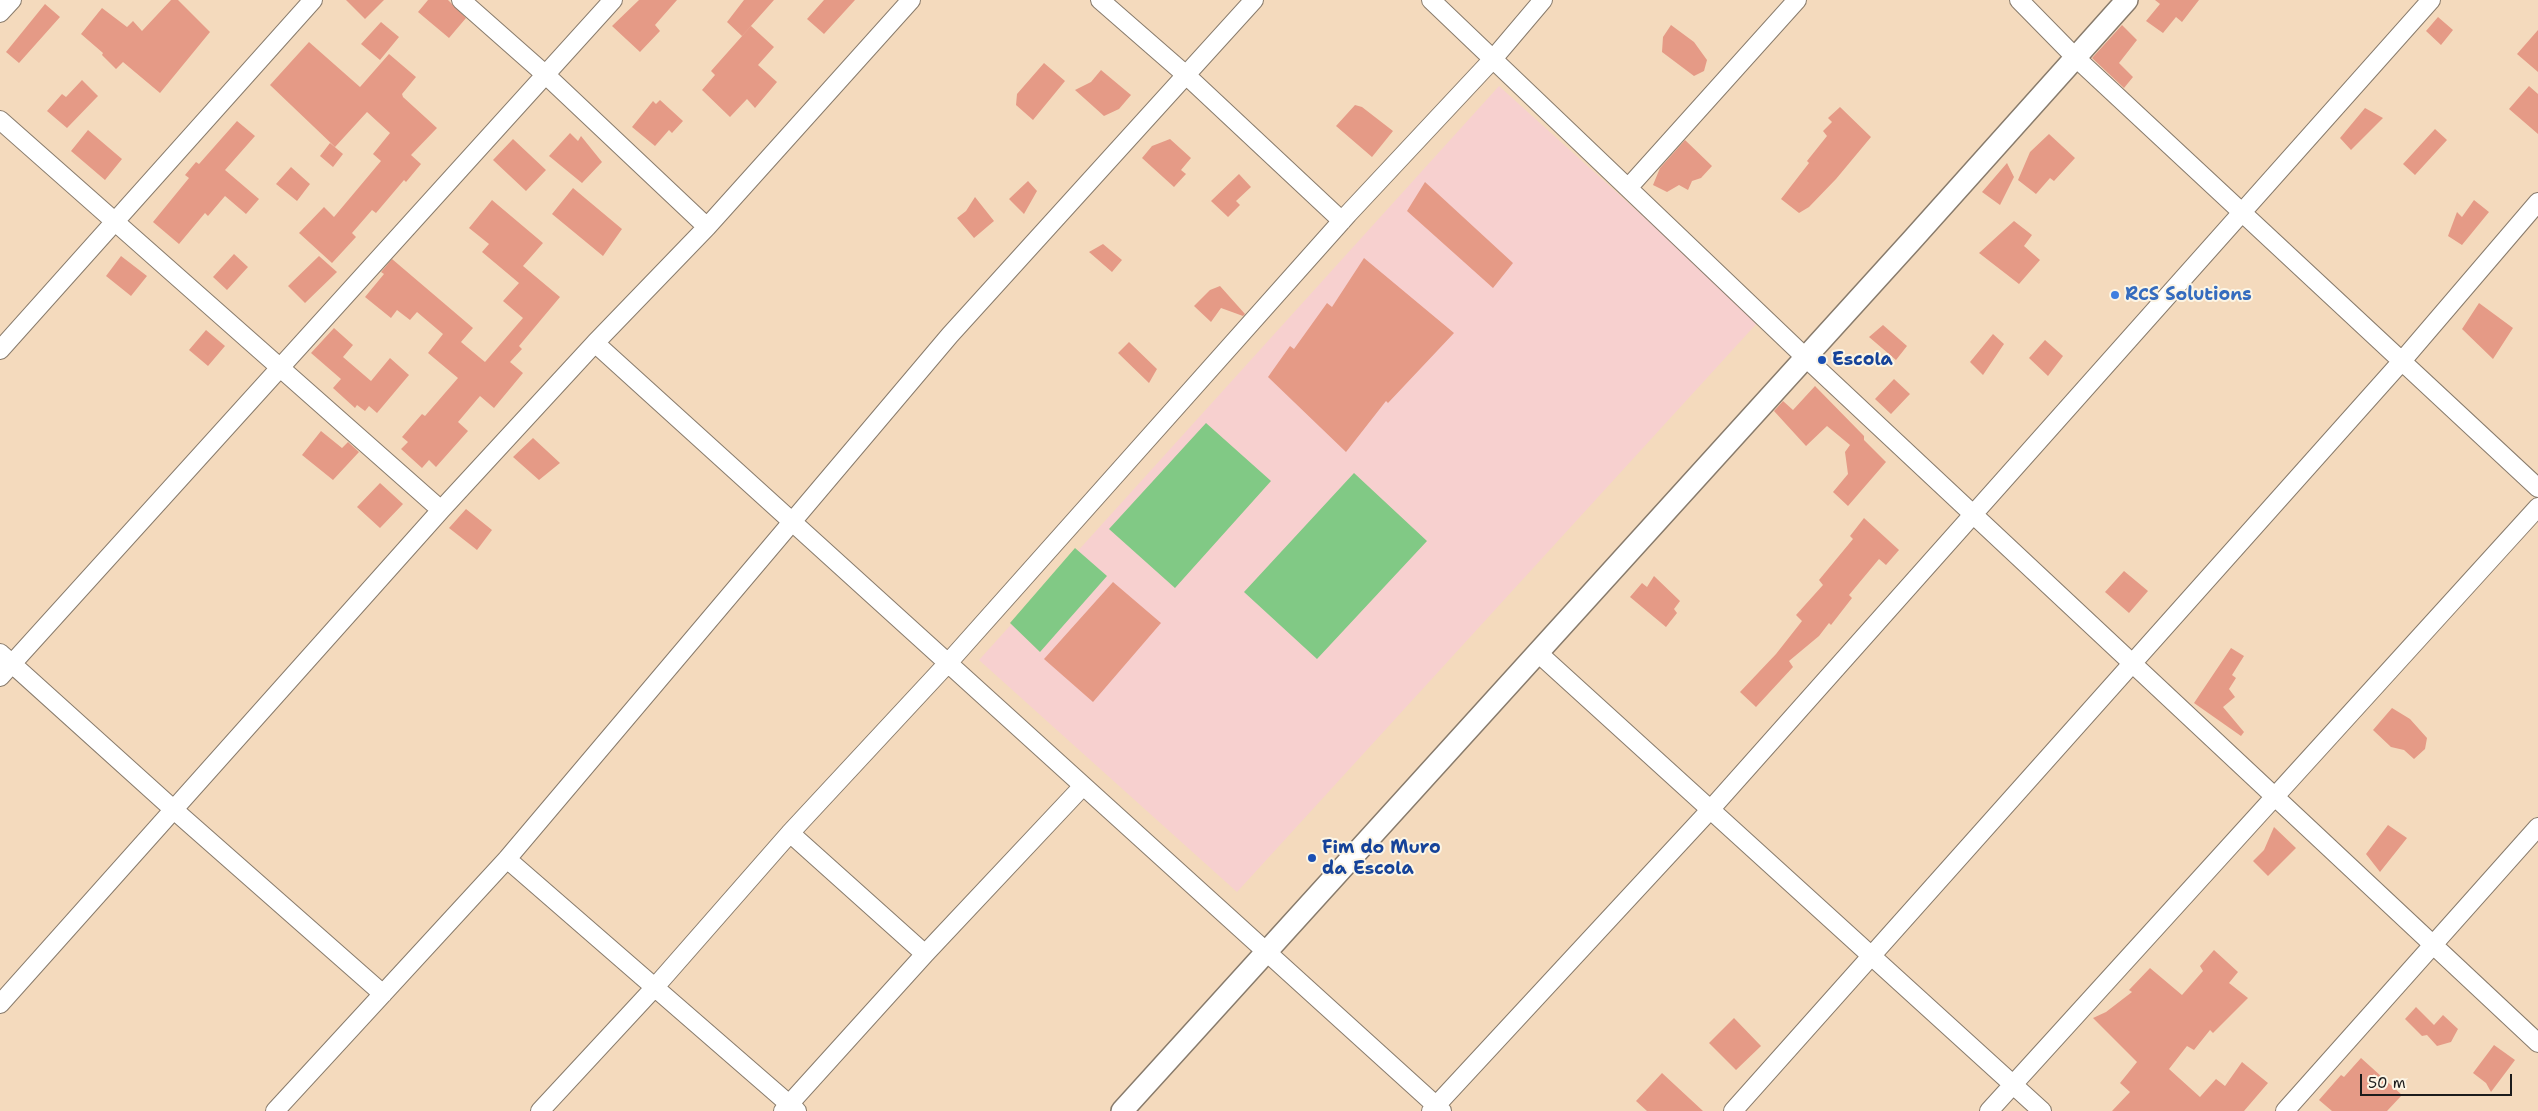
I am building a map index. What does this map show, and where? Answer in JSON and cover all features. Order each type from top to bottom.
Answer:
[{"type":"street","points":[[0,13],[12,0]]},
{"type":"street","points":[[0,350],[313,0]]},
{"type":"street","points":[[461,0],[547,76],[707,227]]},
{"type":"street","points":[[0,677],[6,658],[280,367],[547,76],[614,0]]},
{"type":"street","points":[[0,1004],[172,809],[441,510],[707,227],[911,0]]},
{"type":"street","points":[[1100,0],[1186,75],[1342,221]]},
{"type":"street","points":[[275,1111],[506,859],[790,520],[950,335],[1254,0]]},
{"type":"street","points":[[1431,0],[1805,357],[2538,1043]]},
{"type":"street","points":[[540,1111],[655,986],[790,833],[948,663],[1342,221],[1493,59],[1543,0]]},
{"type":"street","points":[[1628,188],[1797,0]]},
{"type":"street","points":[[2019,0],[2075,58],[2538,488]]},
{"type":"street","points":[[1122,1111],[2127,0]]},
{"type":"street","points":[[596,343],[1436,1109],[1710,810],[2431,0]]},
{"type":"street","points":[[0,120],[441,510]]},
{"type":"street","points":[[1733,1111],[1870,955],[2402,362],[2538,202]]},
{"type":"street","points":[[1989,1111],[2538,507]]},
{"type":"street","points":[[1537,652],[2042,1111]]},
{"type":"street","points":[[6,658],[172,809],[383,994]]},
{"type":"street","points":[[506,859],[655,986],[790,1109],[925,954],[1083,786]]},
{"type":"street","points":[[2285,1111],[2538,827]]},
{"type":"street","points":[[790,833],[925,954]]},
{"type":"shaded area","points":[[1499,86],[1759,321],[1237,892],[979,660]]},
{"type":"green space","points":[[1206,423],[1271,481],[1175,588],[1109,529]]},
{"type":"green space","points":[[1354,473],[1427,541],[1317,659],[1244,592]]},
{"type":"green space","points":[[1075,548],[1107,576],[1040,652],[1010,623]]},
{"type":"building","points":[[171,0],[178,0],[210,32],[160,93],[123,62],[116,69],[102,55],[103,53],[81,34],[102,8],[127,27],[133,21],[142,31]]},
{"type":"building","points":[[346,0],[384,0],[365,19]]},
{"type":"building","points":[[428,0],[448,0],[466,18],[449,38],[418,12]]},
{"type":"building","points":[[639,0],[677,0],[655,25],[660,31],[640,52],[612,26]]},
{"type":"building","points":[[744,0],[774,0],[742,36],[727,22]]},
{"type":"building","points":[[824,0],[855,0],[824,34],[807,19]]},
{"type":"building","points":[[2155,0],[2199,0],[2182,22],[2176,17],[2163,33],[2146,21],[2160,4]]},
{"type":"building","points":[[45,4],[60,17],[19,63],[6,52]]},
{"type":"building","points":[[2438,17],[2453,30],[2441,45],[2426,31]]},
{"type":"building","points":[[381,22],[399,37],[380,60],[361,44]]},
{"type":"building","points":[[1671,25],[1694,42],[1707,60],[1704,71],[1694,76],[1662,52],[1663,37]]},
{"type":"building","points":[[2122,25],[2137,40],[2119,63],[2133,77],[2124,88],[2092,58]]},
{"type":"building","points":[[751,26],[774,47],[758,65],[777,82],[755,108],[747,99],[730,117],[702,90],[715,75],[711,71]]},
{"type":"building","points":[[2538,30],[2538,72],[2517,54]]},
{"type":"building","points":[[309,42],[360,87],[389,54],[416,77],[402,94],[403,97],[437,128],[411,155],[421,164],[406,182],[404,180],[376,213],[372,210],[352,233],[356,237],[332,263],[299,233],[324,207],[334,217],[381,161],[373,154],[390,133],[367,112],[335,147],[270,85]]},
{"type":"building","points":[[1044,63],[1065,81],[1033,120],[1016,105],[1017,94]]},
{"type":"building","points":[[1101,70],[1131,95],[1119,109],[1104,116],[1075,90],[1091,82]]},
{"type":"building","points":[[82,80],[98,96],[67,128],[47,111],[62,94],[66,97]]},
{"type":"building","points":[[2529,86],[2538,94],[2538,134],[2509,109]]},
{"type":"building","points":[[660,100],[683,121],[672,133],[669,130],[655,146],[632,127],[653,101],[656,104]]},
{"type":"building","points":[[1355,105],[1362,107],[1393,131],[1372,157],[1336,126]]},
{"type":"building","points":[[1840,107],[1871,137],[1836,179],[1809,207],[1799,213],[1781,199],[1827,136],[1823,131],[1832,122],[1828,118]]},
{"type":"building","points":[[2365,108],[2383,118],[2351,150],[2340,138]]},
{"type":"building","points":[[237,121],[255,136],[225,170],[259,199],[246,214],[225,196],[208,216],[205,213],[179,244],[153,222],[189,178],[185,175],[196,162],[199,164]]},
{"type":"building","points":[[2435,129],[2447,140],[2415,175],[2403,164]]},
{"type":"building","points":[[88,130],[122,159],[105,180],[71,151]]},
{"type":"building","points":[[570,133],[578,141],[581,136],[602,162],[582,183],[549,156]]},
{"type":"building","points":[[2049,134],[2075,158],[2054,181],[2050,178],[2036,194],[2018,180],[2030,152]]},
{"type":"building","points":[[513,139],[546,170],[526,191],[493,160]]},
{"type":"building","points":[[1170,139],[1191,158],[1181,170],[1186,174],[1174,187],[1142,158],[1152,146]]},
{"type":"building","points":[[1685,140],[1712,166],[1701,178],[1692,181],[1688,190],[1679,185],[1667,192],[1653,185],[1660,168]]},
{"type":"building","points":[[330,143],[343,154],[333,167],[320,156]]},
{"type":"building","points":[[2007,163],[2014,177],[2000,205],[1982,192]]},
{"type":"building","points":[[291,167],[310,184],[297,201],[276,184]]},
{"type":"building","points":[[1239,174],[1251,187],[1236,201],[1240,205],[1228,217],[1211,201]]},
{"type":"building","points":[[1028,181],[1037,191],[1024,214],[1009,199]]},
{"type":"building","points":[[1425,182],[1513,263],[1493,288],[1407,211]]},
{"type":"building","points":[[573,188],[622,229],[603,256],[552,214]]},
{"type":"building","points":[[975,197],[994,221],[974,238],[957,218],[966,211]]},
{"type":"building","points":[[492,200],[543,243],[523,266],[560,297],[519,346],[522,349],[510,362],[523,373],[494,408],[480,396],[458,422],[468,431],[436,467],[429,460],[422,468],[401,449],[408,442],[402,437],[422,414],[425,416],[458,378],[428,353],[443,334],[417,312],[410,320],[397,310],[391,318],[365,297],[384,274],[381,272],[392,259],[473,328],[461,342],[485,362],[523,318],[503,301],[519,283],[482,252],[489,244],[469,228]]},
{"type":"building","points":[[2474,200],[2489,212],[2462,245],[2448,236],[2457,212],[2462,217]]},
{"type":"building","points":[[2014,221],[2032,235],[2024,246],[2040,260],[2019,284],[1979,253]]},
{"type":"building","points":[[1103,244],[1122,260],[1112,272],[1089,252]]},
{"type":"building","points":[[234,254],[248,267],[227,290],[213,277]]},
{"type":"building","points":[[121,256],[147,276],[131,296],[106,276]]},
{"type":"building","points":[[319,256],[337,272],[305,303],[288,286]]},
{"type":"building","points":[[1364,258],[1454,333],[1388,403],[1386,401],[1346,452],[1268,377],[1290,346],[1294,349],[1327,303],[1332,307]]},
{"type":"building","points":[[1220,286],[1245,314],[1243,316],[1221,308],[1211,322],[1194,306],[1210,290]]},
{"type":"building","points":[[2479,303],[2513,328],[2493,359],[2462,329]]},
{"type":"building","points":[[1883,325],[1907,346],[1896,360],[1869,337]]},
{"type":"building","points":[[334,328],[353,345],[343,357],[371,381],[390,358],[409,375],[377,413],[369,406],[365,411],[357,405],[355,408],[333,388],[341,379],[311,353]]},
{"type":"building","points":[[206,330],[225,346],[208,366],[189,350]]},
{"type":"building","points":[[1993,334],[2004,344],[1983,375],[1970,362]]},
{"type":"building","points":[[2045,340],[2063,356],[2048,376],[2029,358]]},
{"type":"building","points":[[1129,342],[1157,369],[1149,383],[1118,353]]},
{"type":"building","points":[[1894,379],[1910,394],[1891,414],[1875,399]]},
{"type":"building","points":[[1815,386],[1864,436],[1864,440],[1886,462],[1848,506],[1833,492],[1848,474],[1845,452],[1850,445],[1827,426],[1806,446],[1774,411],[1783,401],[1793,410]]},
{"type":"building","points":[[321,431],[342,448],[348,442],[359,452],[333,480],[302,455]]},
{"type":"building","points":[[533,438],[560,463],[539,480],[513,457]]},
{"type":"building","points":[[380,483],[403,504],[380,528],[357,507]]},
{"type":"building","points":[[466,509],[492,530],[477,550],[449,528]]},
{"type":"building","points":[[1864,518],[1899,550],[1886,565],[1879,559],[1849,595],[1852,598],[1831,625],[1829,623],[1819,636],[1789,661],[1793,667],[1756,707],[1740,692],[1776,654],[1802,621],[1796,615],[1823,585],[1819,580],[1853,539],[1850,536]]},
{"type":"building","points":[[2124,571],[2148,591],[2129,613],[2105,592]]},
{"type":"building","points":[[1654,576],[1680,601],[1674,609],[1677,613],[1666,627],[1630,597],[1642,583],[1647,587]]},
{"type":"building","points":[[1113,582],[1161,623],[1093,702],[1044,659]]},
{"type":"building","points":[[2231,648],[2244,656],[2232,675],[2236,678],[2229,689],[2235,697],[2223,707],[2244,732],[2241,736],[2194,703]]},
{"type":"building","points":[[2392,708],[2410,719],[2427,738],[2425,749],[2414,759],[2404,750],[2391,747],[2373,730]]},
{"type":"building","points":[[2388,825],[2407,838],[2380,872],[2366,854]]},
{"type":"building","points":[[2274,827],[2296,848],[2268,876],[2253,861],[2264,850]]},
{"type":"building","points":[[2214,950],[2238,972],[2229,983],[2248,998],[2213,1033],[2210,1030],[2194,1050],[2187,1046],[2169,1069],[2200,1097],[2216,1079],[2225,1086],[2242,1062],[2268,1083],[2244,1111],[2112,1111],[2130,1092],[2120,1083],[2137,1062],[2093,1018],[2106,1012],[2132,992],[2129,990],[2150,968],[2182,995],[2203,971],[2200,966]]},
{"type":"building","points":[[2416,1007],[2434,1025],[2443,1015],[2458,1029],[2451,1042],[2437,1046],[2427,1035],[2422,1036],[2405,1019]]},
{"type":"building","points":[[1734,1018],[1761,1046],[1736,1070],[1709,1043]]},
{"type":"building","points":[[2494,1045],[2515,1060],[2491,1092],[2486,1083],[2473,1073]]},
{"type":"building","points":[[2361,1058],[2402,1095],[2387,1111],[2332,1111],[2319,1100],[2341,1075],[2344,1077]]},
{"type":"building","points":[[1662,1073],[1703,1111],[1647,1111],[1636,1101]]},
{"type":"place","name":"RCS Solutions","points":[[2115,295]]},
{"type":"place","name":"Escola","points":[[1822,360]]},
{"type":"place","name":"Fim do Muro da Escola","points":[[1312,858]]}]
